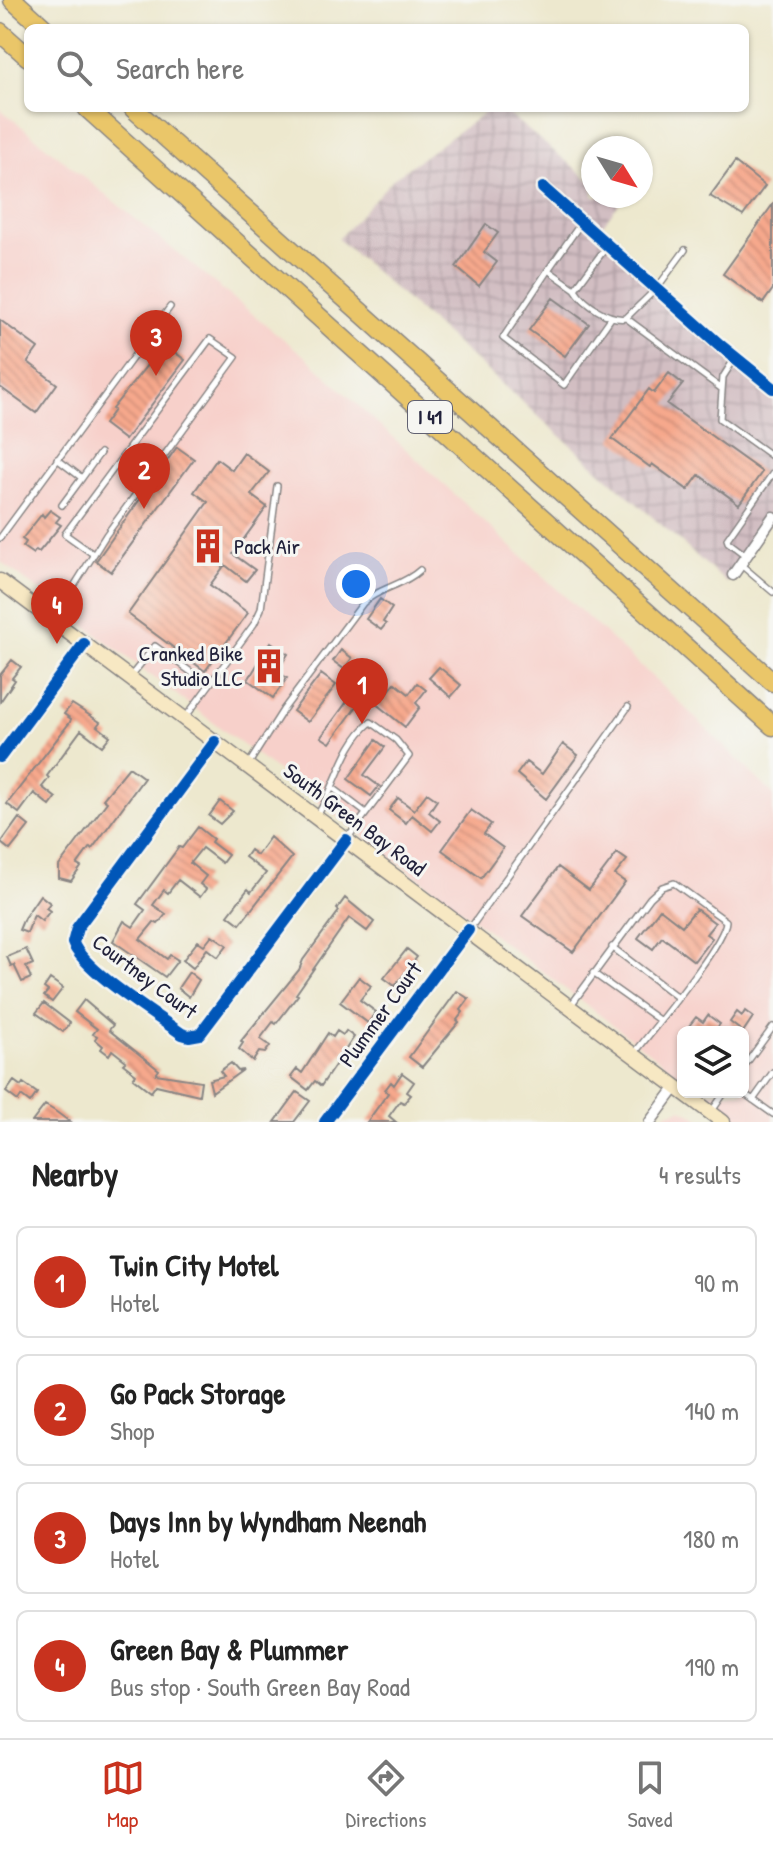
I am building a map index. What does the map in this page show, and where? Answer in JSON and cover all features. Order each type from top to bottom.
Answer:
[{"type":"highway","points":[[18,2],[40,24]]},
{"type":"highway","points":[[0,32],[24,53]]},
{"type":"highway","name":"I 41","points":[[91,112],[773,726]]},
{"type":"highway","name":"I 41","points":[[137,112],[773,682]]},
{"type":"main road","name":"South Green Bay Road","points":[[0,581],[723,1122]]},
{"type":"street","points":[[543,188],[773,388]]},
{"type":"street","points":[[733,575],[773,517]]},
{"type":"street","points":[[0,757],[84,644]]},
{"type":"street","name":"Courtney Court","points":[[215,742],[77,928],[73,943],[76,951],[99,972],[182,1034],[200,1034],[346,840]]},
{"type":"street","name":"Plummer Court","points":[[325,1122],[468,930]]},
{"type":"street","points":[[650,1122],[676,1087]]},
{"type":"lane","points":[[581,222],[503,338],[564,385],[611,318]]},
{"type":"lane","points":[[575,289],[607,245]]},
{"type":"lane","points":[[626,318],[657,288],[685,250]]},
{"type":"lane","points":[[548,270],[611,318],[626,318],[722,389]]},
{"type":"lane","points":[[0,538],[170,307]]},
{"type":"lane","points":[[52,620],[93,554],[236,357],[210,339],[65,534],[93,554]]},
{"type":"lane","points":[[735,358],[723,377],[720,419],[773,457]]},
{"type":"lane","points":[[62,505],[100,453]]},
{"type":"lane","points":[[57,459],[82,478]]},
{"type":"lane","points":[[773,473],[727,539],[773,592]]},
{"type":"lane","points":[[184,719],[254,624],[261,609],[277,486]]},
{"type":"lane","points":[[247,766],[283,710],[363,603],[374,593],[409,581],[420,570]]},
{"type":"lane","points":[[129,678],[155,646],[209,685]]},
{"type":"lane","points":[[468,930],[628,707]]},
{"type":"lane","points":[[316,818],[345,758],[360,732],[371,722],[396,740],[409,756],[346,840]]},
{"type":"lane","points":[[333,788],[366,813]]},
{"type":"lane","points":[[569,1007],[612,947],[662,887],[674,883],[708,906],[726,921],[726,930],[633,1055]]},
{"type":"lane","points":[[612,947],[677,997]]},
{"type":"lane","points":[[593,973],[659,1020]]},
{"type":"lane","points":[[749,1060],[773,1027]]},
{"type":"lane","points":[[753,1100],[773,1072]]},
{"type":"lane","points":[[749,1097],[773,1114]]},
{"type":"lane","points":[[710,1112],[720,1098]]},
{"type":"shaded area","points":[[0,109],[307,358],[675,698],[773,794],[773,1122],[743,1122],[710,1098],[749,1098],[749,1026],[677,1026],[677,1073],[0,561]]},
{"type":"shaded area","points":[[485,112],[506,112],[581,173],[581,208],[616,208],[595,234],[773,388],[773,517],[727,583],[338,239],[394,178]]},
{"type":"shaded area","points":[[681,1109],[703,1122],[661,1122],[668,1113]]},
{"type":"building","points":[[735,162],[765,186],[743,216],[710,196]]},
{"type":"building","points":[[773,204],[773,289],[763,303],[723,274]]},
{"type":"building","points":[[486,224],[498,233],[484,252],[497,262],[479,286],[456,267]]},
{"type":"building","points":[[553,298],[589,324],[565,356],[529,330]]},
{"type":"building","points":[[0,320],[38,348],[28,362],[57,384],[36,413],[0,387]]},
{"type":"building","points":[[164,344],[185,360],[125,440],[104,424],[112,409]]},
{"type":"building","points":[[669,373],[683,384],[667,404],[762,472],[739,504],[699,475],[688,490],[612,439],[649,389],[654,393]]},
{"type":"building","points":[[177,447],[194,459],[111,572],[96,561]]},
{"type":"building","name":"Pack Air","points":[[244,453],[269,472],[251,495],[267,507],[233,554],[255,570],[246,581],[225,565],[210,585],[248,613],[205,671],[128,614],[208,502],[194,492],[217,459],[232,470]]},
{"type":"building","points":[[50,510],[60,517],[56,522],[61,525],[39,552],[36,550],[33,554],[23,547],[26,542],[22,539],[42,514],[44,517]]},
{"type":"building","points":[[380,599],[392,608],[381,630],[366,619]]},
{"type":"building","name":"Cranked Bike Studio LLC","points":[[271,642],[288,654],[277,671],[287,678],[273,698],[248,680]]},
{"type":"building","points":[[341,650],[352,658],[344,669],[333,661]]},
{"type":"building","points":[[12,660],[21,667],[0,702],[0,675]]},
{"type":"building","points":[[439,667],[461,685],[451,697],[429,678]]},
{"type":"building","points":[[321,674],[336,685],[308,722],[293,711]]},
{"type":"building","points":[[363,680],[385,696],[395,683],[409,694],[417,683],[426,690],[416,703],[420,707],[405,727],[365,695],[330,743],[321,737]]},
{"type":"building","points":[[72,704],[100,722],[97,726],[110,736],[102,746],[81,730],[42,787],[56,798],[50,806],[34,793],[19,813],[7,804],[70,722],[71,719],[64,714]]},
{"type":"building","points":[[376,740],[385,747],[364,775],[379,786],[371,796],[348,779]]},
{"type":"building","points":[[563,744],[578,755],[546,799],[517,774],[526,762],[542,774]]},
{"type":"building","points":[[129,767],[144,778],[77,865],[81,867],[71,881],[59,878],[59,866],[107,802],[103,799]]},
{"type":"building","points":[[427,793],[437,800],[429,812],[440,821],[432,831],[412,815],[406,823],[389,810],[398,798],[414,810]]},
{"type":"building","points":[[220,801],[233,811],[220,824],[209,816]]},
{"type":"building","points":[[471,810],[491,824],[484,834],[503,848],[481,878],[442,850]]},
{"type":"building","points":[[19,818],[29,826],[10,850],[1,843]]},
{"type":"building","points":[[198,827],[228,855],[222,863],[202,848],[190,863],[206,876],[200,884],[206,889],[200,897],[178,880],[168,893],[164,890],[153,905],[166,914],[158,924],[154,922],[140,939],[167,959],[170,955],[178,960],[165,977],[113,941],[124,921],[133,927],[145,910],[137,904],[179,847],[182,848]]},
{"type":"building","points":[[270,837],[292,857],[240,924],[228,915],[248,889],[251,892],[266,873],[245,857],[250,850],[257,855]]},
{"type":"building","points":[[617,853],[627,860],[615,875],[625,882],[573,952],[522,916],[558,867],[589,890]]},
{"type":"building","points":[[40,895],[50,903],[46,908],[50,911],[42,921],[34,915],[27,933],[19,930],[24,918]]},
{"type":"building","points":[[345,898],[374,922],[367,931],[349,918],[298,995],[260,1039],[270,1046],[265,1053],[259,1052],[253,1061],[239,1049],[243,1043],[241,1041],[299,970]]},
{"type":"building","points":[[660,909],[682,926],[696,909],[715,923],[706,934],[712,938],[694,961],[662,937],[653,949],[638,938]]},
{"type":"building","points":[[212,935],[227,945],[218,957],[207,949],[193,968],[183,960],[198,941],[204,945]]},
{"type":"building","points":[[26,949],[33,964],[26,967],[31,978],[22,982],[7,957]]},
{"type":"building","points":[[407,949],[417,957],[395,986],[384,978]]},
{"type":"building","points":[[189,972],[199,980],[189,997],[178,988]]},
{"type":"building","points":[[359,977],[371,986],[360,1000],[376,1012],[368,1023],[340,1002]]},
{"type":"building","points":[[50,979],[63,988],[52,1002],[44,996],[48,991],[44,988]]},
{"type":"building","points":[[457,991],[469,999],[461,1010],[459,1022],[422,1067],[409,1057]]},
{"type":"building","points":[[84,1000],[113,1025],[109,1030],[159,1070],[156,1074],[201,1081],[199,1095],[156,1085],[151,1092],[133,1078],[136,1074],[123,1064],[126,1061],[112,1050],[109,1055],[101,1049],[103,1046],[93,1034],[97,1029],[75,1012]]},
{"type":"building","points":[[44,1003],[70,1023],[63,1032],[36,1013]]},
{"type":"building","points":[[745,1011],[753,1017],[747,1026],[735,1026],[730,1022],[737,1012],[742,1016]]},
{"type":"building","points":[[708,1015],[720,1024],[689,1026],[696,1017],[703,1022]]},
{"type":"building","points":[[337,1031],[343,1035],[346,1031],[354,1037],[321,1086],[315,1081],[308,1090],[291,1077],[297,1069],[302,1073],[328,1033],[333,1037]]},
{"type":"building","points":[[231,1063],[238,1071],[243,1070],[212,1092],[209,1080],[224,1076],[220,1071]]},
{"type":"building","points":[[402,1073],[414,1082],[407,1092],[411,1095],[404,1103],[400,1101],[389,1116],[396,1122],[367,1122],[388,1093],[385,1090],[391,1082],[394,1085]]},
{"type":"building","points":[[14,1081],[37,1093],[30,1103],[21,1096],[18,1101],[6,1092]]},
{"type":"building","points":[[297,1092],[310,1101],[294,1122],[275,1122]]},
{"type":"building","points":[[45,1105],[55,1111],[70,1122],[32,1122]]},
{"type":"cycle path","points":[[543,188],[721,346],[773,388]]},
{"type":"cycle path","points":[[0,757],[84,644]]},
{"type":"cycle path","points":[[215,742],[77,928],[73,943],[79,954],[122,992],[182,1034],[200,1034],[346,840]]},
{"type":"cycle path","points":[[325,1122],[468,930]]},
{"type":"place","name":"Days Inn by Wyndham Neenah","points":[[156,376]]},
{"type":"place","name":"Go Pack Storage","points":[[144,509]]},
{"type":"place","name":"Pack Air","points":[[208,546]]},
{"type":"place","name":"Green Bay & Plummer","points":[[57,644]]},
{"type":"place","name":"Cranked Bike Studio LLC","points":[[269,666]]},
{"type":"place","name":"Twin City Motel","points":[[362,724]]}]
